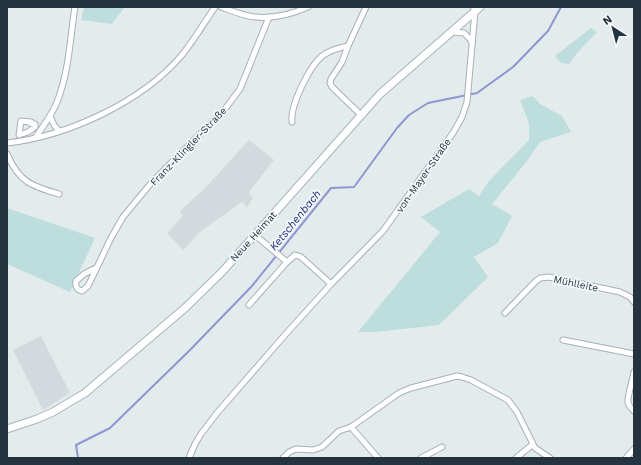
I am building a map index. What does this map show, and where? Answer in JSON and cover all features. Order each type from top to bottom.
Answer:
[{"type":"street","points":[[36,137],[50,116],[57,102],[64,79],[75,7]]},
{"type":"street","points":[[7,143],[59,131],[94,118],[131,98],[150,84],[182,54],[215,7]]},
{"type":"street","points":[[221,7],[254,17],[269,17],[293,13],[308,7]]},
{"type":"street","points":[[361,115],[332,87],[330,83],[342,62],[366,7]]},
{"type":"street","name":"Neue Heimat","points":[[7,429],[37,420],[53,412],[96,384],[185,308],[222,272],[361,115],[393,82],[451,32],[476,8]]},
{"type":"street","name":"von-Mayer-Straße","points":[[189,458],[198,439],[217,413],[331,284],[383,231],[453,133],[462,117],[467,102],[476,8]]},
{"type":"street","name":"Franz-Klingler-Straße","points":[[96,268],[84,274],[76,281],[76,286],[78,289],[82,291],[85,290],[123,217],[152,182],[225,109],[240,89],[269,17]]},
{"type":"street","points":[[451,32],[464,32],[470,39],[472,45]]},
{"type":"street","points":[[292,122],[293,109],[304,83],[314,65],[320,57],[328,52],[348,46]]},
{"type":"street","points":[[50,116],[54,126],[59,131]]},
{"type":"street","points":[[7,154],[18,174],[26,182],[36,188],[59,194]]},
{"type":"street","points":[[255,235],[287,262]]},
{"type":"street","points":[[249,305],[293,256],[298,255],[331,284]]},
{"type":"street","name":"Mühlleite","points":[[505,313],[536,281],[540,278],[549,277],[620,292],[630,297],[634,302]]},
{"type":"street","points":[[563,340],[634,354]]},
{"type":"street","points":[[634,372],[633,385],[628,397],[629,404],[634,411]]},
{"type":"street","points":[[283,458],[289,452],[296,449],[314,450],[322,447],[339,431],[351,427],[399,393],[444,379],[462,377],[471,380],[508,400],[517,412],[532,445],[541,454],[550,458]]},
{"type":"street","points":[[351,427],[378,458]]},
{"type":"street","points":[[516,458],[532,445]]},
{"type":"street","points":[[421,458],[442,447]]},
{"type":"street","points":[[626,458],[634,449]]},
{"type":"shaded area","points":[[84,7],[124,8],[112,24],[81,20]]},
{"type":"shaded area","points":[[591,28],[597,32],[577,53],[569,64],[561,63],[555,56]]},
{"type":"shaded area","points":[[533,96],[540,104],[562,116],[571,132],[540,142],[527,161],[492,204],[512,216],[498,243],[474,257],[488,277],[439,325],[375,332],[358,332],[440,232],[421,217],[469,189],[479,196],[489,181],[529,140],[529,123],[520,100]]},
{"type":"shaded area","points":[[249,140],[274,160],[249,192],[253,198],[247,207],[242,202],[201,231],[183,250],[167,233],[183,216],[180,211],[205,188]]},
{"type":"shaded area","points":[[7,208],[95,238],[70,292],[7,264]]},
{"type":"shaded area","points":[[41,336],[70,393],[43,410],[13,350]]},
{"type":"waterway","name":"Ketschenbach","points":[[78,458],[76,445],[110,428],[189,351],[252,286],[331,188],[354,187],[397,128],[409,115],[428,103],[477,93],[513,67],[548,31],[561,7]]}]
